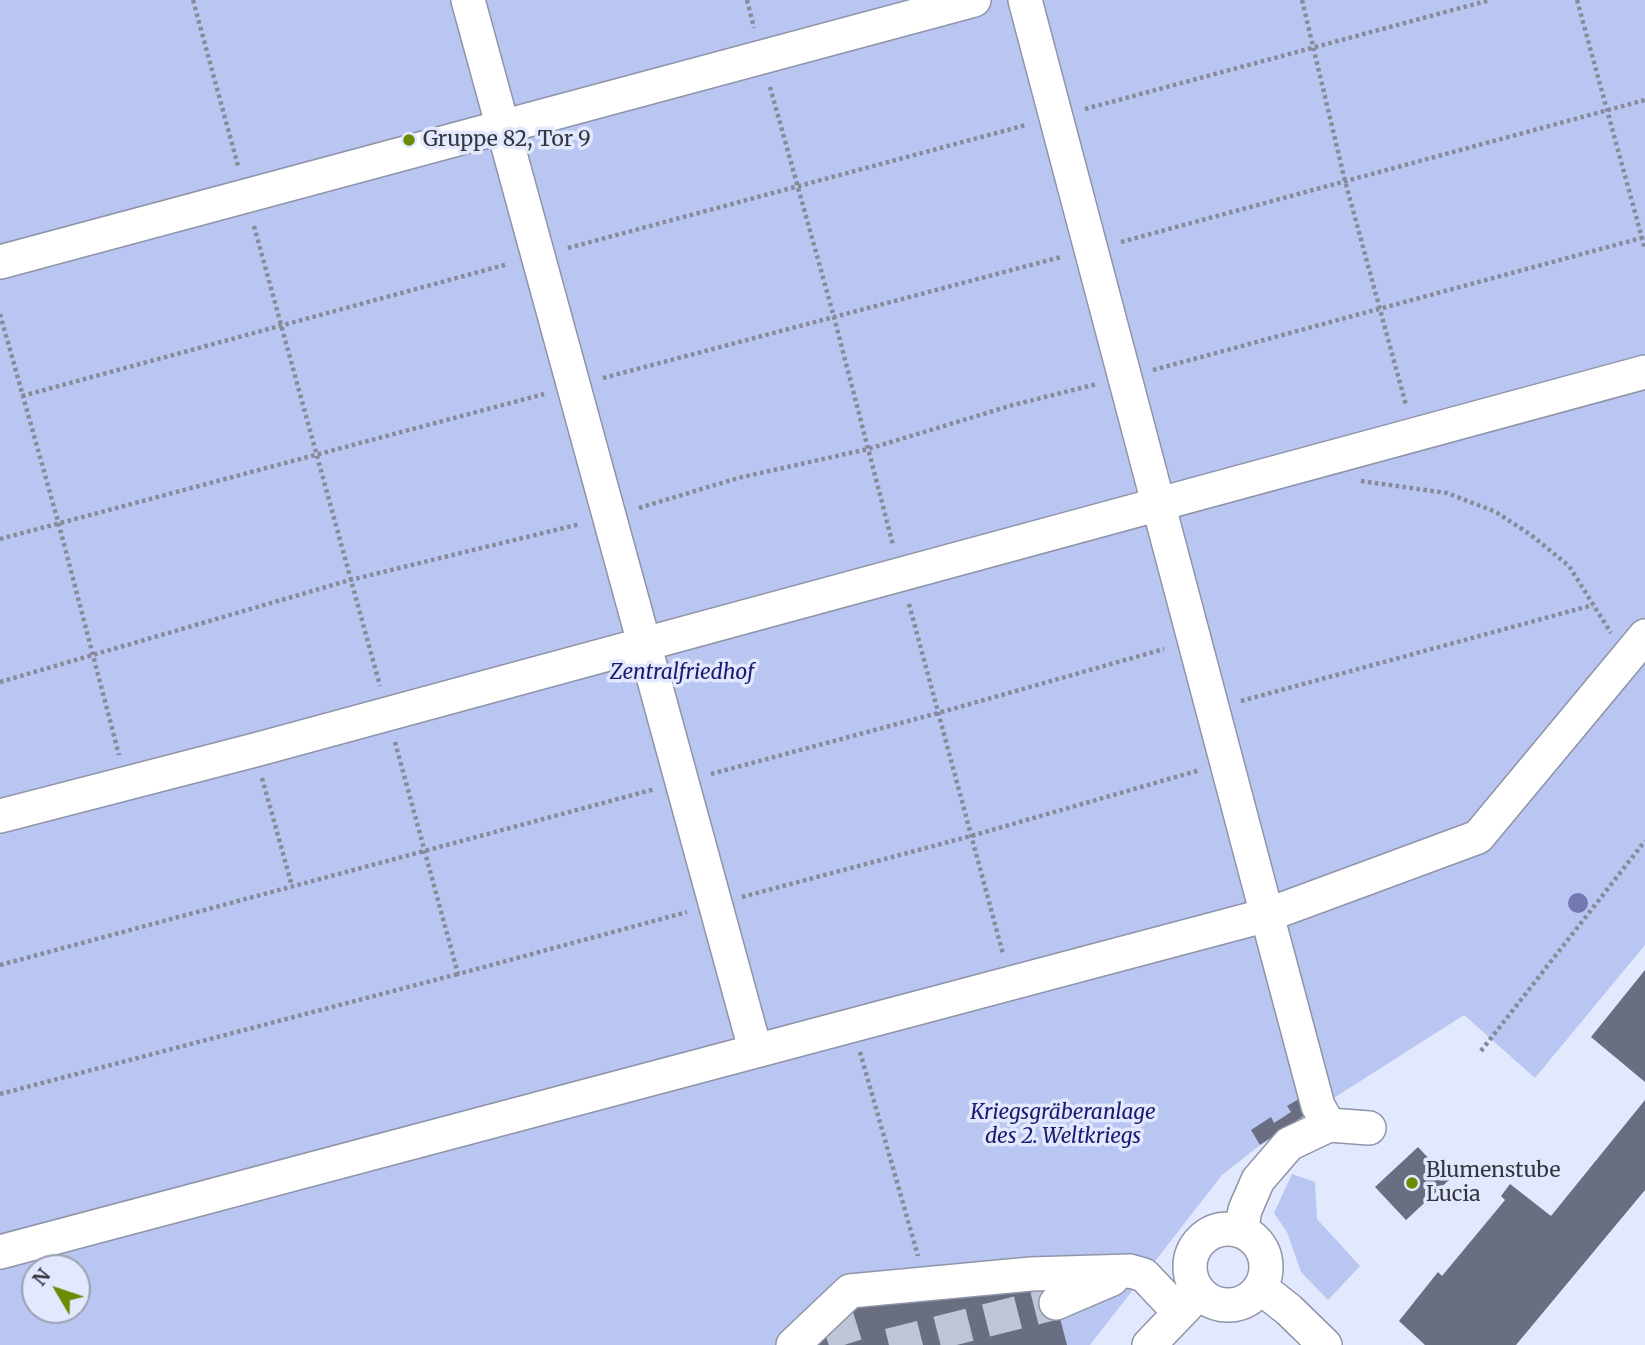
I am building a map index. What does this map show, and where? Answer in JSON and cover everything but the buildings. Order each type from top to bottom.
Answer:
[{"type":"street","points":[[468,0],[755,1049]]},
{"type":"street","points":[[0,262],[974,0]]},
{"type":"street","points":[[1025,0],[1318,1106],[1329,1125]]},
{"type":"street","points":[[0,816],[255,750],[1645,372]]},
{"type":"street","points":[[0,1252],[755,1049],[1267,915],[1478,837],[1645,636]]},
{"type":"street","points":[[1241,1231],[1258,1180],[1289,1144],[1329,1125],[1369,1128]]},
{"type":"street","points":[[793,1345],[835,1310],[850,1291],[1031,1274],[1130,1271],[1144,1275],[1190,1302],[1209,1300],[1231,1305],[1252,1296],[1265,1277],[1264,1255],[1259,1244],[1241,1231],[1229,1229],[1216,1230],[1205,1236],[1196,1245],[1191,1257],[1193,1282],[1190,1302],[1149,1345]]},
{"type":"street","points":[[1056,1303],[1130,1271]]},
{"type":"street","points":[[1260,1287],[1289,1310],[1325,1345]]},
{"type":"path","points":[[747,0],[1010,982]]},
{"type":"path","points":[[1302,0],[1345,181],[1406,399],[1406,438]]},
{"type":"path","points":[[23,396],[1489,0]]},
{"type":"path","points":[[1577,0],[1645,249]]},
{"type":"path","points":[[0,539],[1645,100]]},
{"type":"path","points":[[0,682],[350,580],[608,517],[738,478],[868,449],[1013,405],[1381,310],[1643,238]]},
{"type":"path","points":[[0,313],[126,782]]},
{"type":"path","points":[[1355,479],[1367,483],[1447,493],[1496,512],[1531,535],[1569,566],[1612,635],[1624,662]]},
{"type":"path","points":[[1213,708],[1593,605]]},
{"type":"path","points":[[0,965],[938,713],[1195,640]]},
{"type":"path","points":[[255,750],[292,886]]},
{"type":"path","points":[[1481,1051],[1645,841]]},
{"type":"path","points":[[0,1094],[458,974]]},
{"type":"path","points":[[852,1024],[925,1284]]},
{"type":"green space","name":"Zentralfriedhof","points":[[0,0],[1645,0],[1645,945],[1535,1078],[1464,1015],[1260,1145],[1222,1175],[1090,1345],[0,1345]]},
{"type":"green space","points":[[1292,1174],[1315,1182],[1317,1219],[1360,1266],[1328,1300],[1301,1272],[1287,1232],[1274,1213]]},
{"type":"tunnel","points":[[889,1345],[1056,1303]]},
{"type":"tunnel","points":[[836,1313],[846,1345]]},
{"type":"place","name":"Gruppe 82, Tor 9","points":[[409,140]]},
{"type":"place","name":"Blumenstube Lucia","points":[[1412,1183]]},
{"type":"park label","name":"Kriegsgräberanlage des 2. Weltkriegs","points":[[1063,1125]]}]
